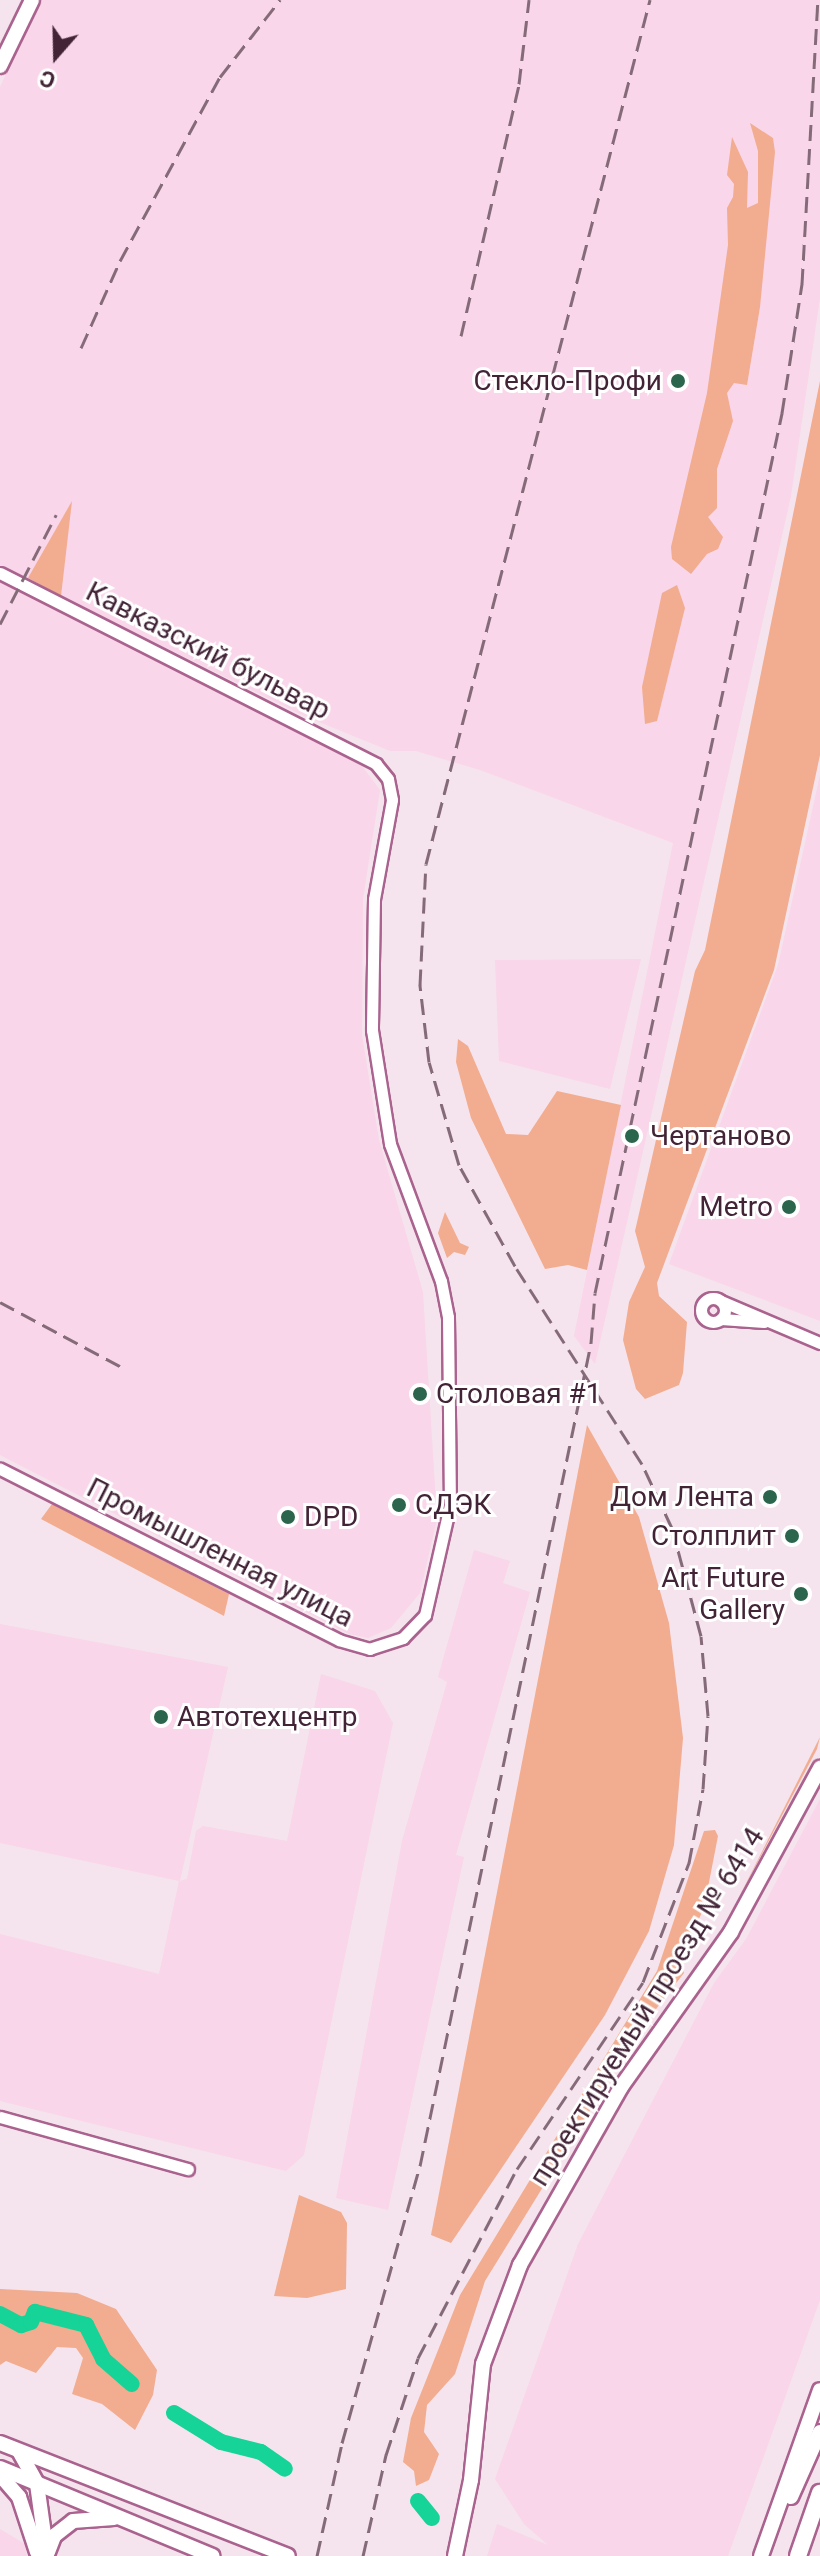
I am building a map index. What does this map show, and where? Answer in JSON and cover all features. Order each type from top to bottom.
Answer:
[{"type":"main road","points":[[0,66],[32,0]]},
{"type":"main road","name":"проектируемый проезд № 6414","points":[[455,2554],[471,2480],[483,2364],[509,2288],[591,2135],[731,1932],[820,1768]]},
{"type":"main road","points":[[762,2556],[820,2390]]},
{"type":"main road","points":[[762,2556],[820,2432]]},
{"type":"main road","points":[[0,2443],[288,2556]]},
{"type":"main road","points":[[19,2451],[37,2484],[47,2556]]},
{"type":"main road","points":[[0,2468],[116,2519],[212,2556]]},
{"type":"main road","points":[[0,2475],[25,2510],[38,2556]]},
{"type":"main road","points":[[798,2556],[820,2493]]},
{"type":"main road","points":[[47,2556],[54,2536],[73,2521],[116,2519]]},
{"type":"street","name":"Кавказский бульвар","points":[[0,573],[376,764],[388,779]]},
{"type":"street","name":"Промышленная улица","points":[[0,1469],[357,1648],[394,1643],[425,1615],[450,1505],[448,1317],[441,1281],[390,1144],[372,1030],[374,899],[392,800],[388,779]]},
{"type":"street","points":[[774,1323],[721,1319],[709,1322],[701,1310],[706,1300],[721,1301],[774,1323],[820,1343]]},
{"type":"street","points":[[721,1301],[721,1319]]},
{"type":"street","points":[[0,2117],[188,2169]]},
{"type":"shaded area","points":[[41,0],[820,0],[820,298],[791,496],[595,1364],[574,1336],[673,843],[480,770],[416,751],[390,751],[302,715],[0,566],[0,87]]},
{"type":"shaded area","points":[[750,123],[773,138],[775,152],[760,307],[747,385],[734,383],[727,393],[733,421],[717,469],[717,508],[708,517],[723,537],[718,549],[707,554],[691,574],[672,559],[671,547],[707,393],[728,245],[727,208],[733,197],[734,184],[727,175],[732,137],[748,172],[747,208],[758,203],[758,151]]},
{"type":"shaded area","points":[[820,381],[820,755],[774,970],[657,1283],[659,1296],[687,1322],[683,1373],[679,1385],[645,1399],[636,1389],[623,1340],[629,1302],[645,1267],[635,1231],[695,971],[705,950]]},
{"type":"shaded area","points":[[72,501],[61,596],[28,578]]},
{"type":"shaded area","points":[[0,581],[362,766],[380,790],[363,899],[362,1035],[379,1140],[423,1292],[437,1519],[420,1593],[391,1628],[368,1638],[349,1634],[0,1455]]},
{"type":"shaded area","points":[[677,585],[685,608],[657,721],[645,724],[642,687],[662,593]]},
{"type":"shaded area","points":[[820,775],[820,1321],[669,1264],[778,965]]},
{"type":"shaded area","points":[[641,959],[610,1089],[499,1061],[495,960]]},
{"type":"shaded area","points":[[458,1039],[468,1046],[506,1134],[528,1135],[557,1091],[621,1105],[587,1270],[568,1265],[545,1269],[471,1118],[456,1062]]},
{"type":"shaded area","points":[[445,1212],[460,1243],[469,1247],[465,1255],[454,1252],[447,1258],[438,1233]]},
{"type":"shaded area","points":[[587,1425],[639,1517],[669,1623],[683,1738],[674,1845],[649,1931],[605,2015],[451,2243],[431,2235]]},
{"type":"shaded area","points":[[52,1504],[229,1594],[224,1616],[41,1519]]},
{"type":"shaded area","points":[[474,1550],[510,1561],[503,1583],[530,1592],[456,1855],[464,1857],[388,2210],[336,2198],[402,1841],[447,1682],[438,1677]]},
{"type":"shaded area","points":[[0,1624],[228,1667],[180,1881],[187,1879],[196,1831],[203,1826],[287,1841],[321,1674],[375,1691],[393,1723],[304,2155],[286,2171],[0,2101],[0,1934],[159,1974],[179,1881],[0,1843]]},
{"type":"shaded area","points":[[820,1737],[817,1749],[736,1903]]},
{"type":"shaded area","points":[[820,1799],[820,2300],[728,2556],[487,2556],[497,2524],[548,2545],[524,2524],[495,2479],[578,2244],[714,1983],[746,1939]]},
{"type":"shaded area","points":[[715,1830],[718,1836],[704,1908],[680,1960],[684,1973],[639,2031],[485,2281],[455,2374],[427,2405],[424,2432],[439,2454],[429,2480],[416,2486],[414,2471],[403,2462],[411,2418],[460,2295],[657,1971],[704,1831]]},
{"type":"shaded area","points":[[299,2195],[341,2212],[347,2223],[346,2289],[307,2298],[274,2296]]},
{"type":"shaded area","points":[[0,2289],[77,2293],[116,2309],[157,2370],[153,2395],[135,2430],[102,2404],[72,2394],[83,2358],[76,2348],[57,2347],[36,2373],[6,2361],[0,2365]]},
{"type":"shaded area","points":[[0,2529],[25,2544],[27,2556],[0,2556]]},
{"type":"waterway","points":[[0,2314],[21,2325],[31,2322],[35,2312],[86,2325],[103,2359],[132,2384]]},
{"type":"waterway","points":[[174,2413],[221,2442],[261,2452],[285,2469]]},
{"type":"waterway","points":[[418,2501],[432,2518]]},
{"type":"railway","points":[[81,348],[120,261],[220,77],[280,0]]},
{"type":"railway","points":[[461,336],[519,84],[529,0]]},
{"type":"railway","points":[[363,2556],[386,2455],[418,2358],[517,2169],[643,1982],[689,1863],[703,1789],[708,1716],[701,1636],[672,1528],[642,1464],[515,1266],[459,1165],[429,1062],[420,985],[426,864],[650,0]]},
{"type":"railway","points":[[317,2556],[342,2443],[420,2166],[591,1343],[595,1293],[782,413],[802,284],[818,0]]},
{"type":"railway","points":[[0,624],[56,515]]},
{"type":"railway","points":[[0,1302],[120,1366]]},
{"type":"place","name":"Стекло-Профи","points":[[678,381]]},
{"type":"place","name":"Чертаново","points":[[632,1136]]},
{"type":"place","name":"Metro","points":[[789,1207]]},
{"type":"place","name":"Столовая #1","points":[[420,1394]]},
{"type":"place","name":"Дом Лента","points":[[770,1497]]},
{"type":"place","name":"СДЭК","points":[[399,1505]]},
{"type":"place","name":"DPD","points":[[288,1517]]},
{"type":"place","name":"Столплит","points":[[792,1536]]},
{"type":"place","name":"Art Future Gallery","points":[[801,1594]]},
{"type":"place","name":"Автотехцентр","points":[[161,1717]]}]
